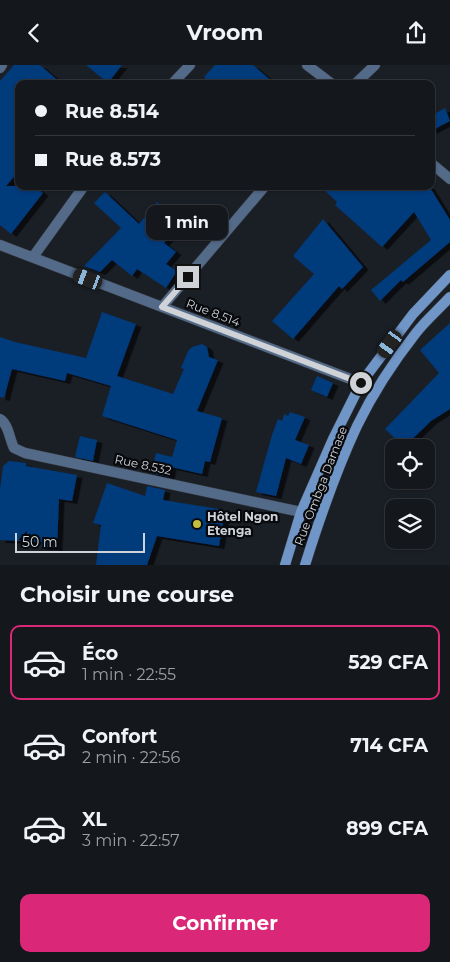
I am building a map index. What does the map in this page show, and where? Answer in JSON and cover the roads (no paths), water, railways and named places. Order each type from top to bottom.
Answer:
[{"type":"main road","name":"Rue Ombga Damase","points":[[285,565],[301,512],[333,439],[361,383],[412,314],[450,275]]},
{"type":"main road","name":"Rue Ombga Damase","points":[[305,565],[338,469],[358,425],[381,383],[417,331],[450,297]]},
{"type":"street","points":[[176,80],[190,65]]},
{"type":"street","points":[[307,65],[327,80]]},
{"type":"street","points":[[359,80],[375,65]]},
{"type":"street","points":[[435,166],[450,179]]},
{"type":"street","points":[[33,257],[81,190]]},
{"type":"street","points":[[162,307],[262,190]]},
{"type":"street","name":"Rue 8.514","points":[[0,245],[361,383]]},
{"type":"street","name":"Rue 8.532","points":[[0,419],[6,424],[10,441],[14,448],[25,453],[301,512]]},
{"type":"place","name":"Hôtel Ngon Etenga","points":[[197,524]]}]
